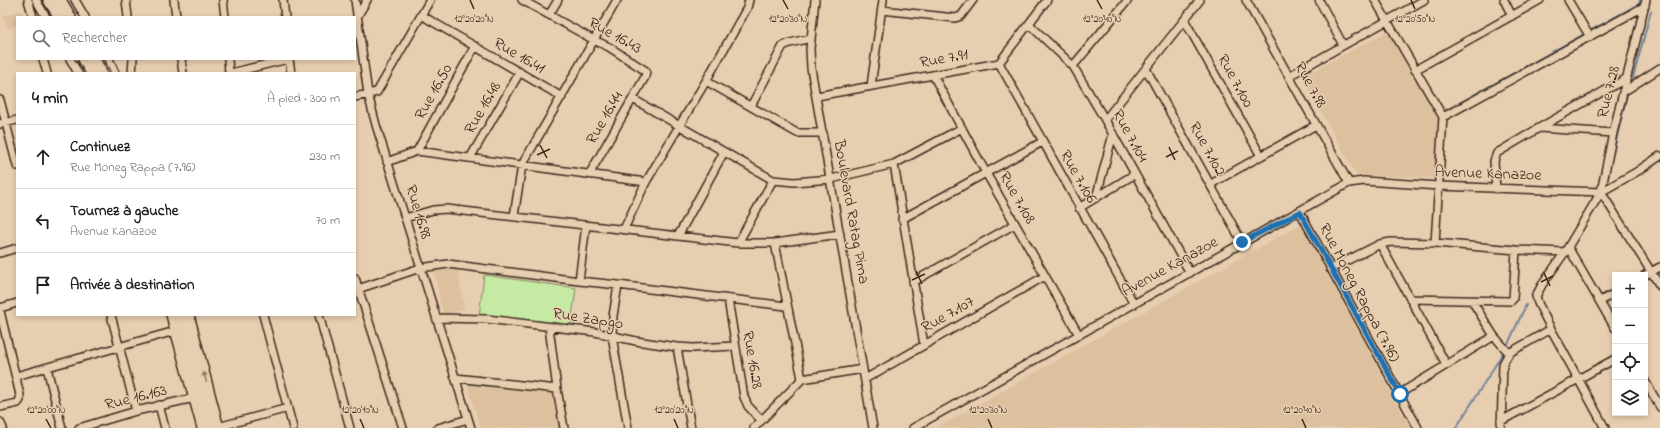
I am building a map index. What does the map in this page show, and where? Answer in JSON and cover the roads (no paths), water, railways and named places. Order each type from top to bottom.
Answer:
[{"type":"highway","points":[[50,0],[59,16]]},
{"type":"highway","points":[[60,0],[69,16]]},
{"type":"highway","points":[[85,60],[91,72]]},
{"type":"highway","points":[[94,60],[100,72]]},
{"type":"highway","points":[[179,316],[200,397],[215,428]]},
{"type":"highway","points":[[188,316],[200,397]]},
{"type":"street","points":[[28,0],[32,16]]},
{"type":"street","points":[[36,0],[45,16]]},
{"type":"street","points":[[75,0],[84,16]]},
{"type":"street","points":[[126,0],[128,16]]},
{"type":"street","points":[[174,0],[176,16]]},
{"type":"street","points":[[223,0],[225,16]]},
{"type":"street","points":[[282,0],[284,16]]},
{"type":"street","name":"Rue 16.98","points":[[355,0],[368,94],[387,162],[471,428]]},
{"type":"street","points":[[357,17],[367,0]]},
{"type":"street","points":[[356,98],[377,92],[430,0]]},
{"type":"street","name":"Rue 16.43","points":[[522,0],[609,47],[645,70],[645,77]]},
{"type":"street","points":[[549,15],[558,0]]},
{"type":"street","points":[[514,216],[522,165],[617,0]]},
{"type":"street","points":[[624,229],[646,182],[706,81],[747,8],[749,0]]},
{"type":"street","name":"Boulevard Ratag Pima","points":[[815,0],[810,56],[873,428]]},
{"type":"street","points":[[871,86],[883,0]]},
{"type":"street","points":[[882,10],[956,18],[961,16],[973,0]]},
{"type":"street","points":[[999,63],[1047,0]]},
{"type":"street","points":[[1073,66],[1128,0]]},
{"type":"street","points":[[1105,120],[1185,21],[1200,0]]},
{"type":"street","name":"Rue 7.98","points":[[1246,0],[1349,183]]},
{"type":"street","points":[[1318,0],[1343,45]]},
{"type":"street","points":[[1375,0],[1443,117],[1435,243]]},
{"type":"street","points":[[1289,76],[1424,0]]},
{"type":"street","points":[[1504,0],[1512,16]]},
{"type":"street","points":[[1415,70],[1540,0]]},
{"type":"street","points":[[1568,0],[1590,37]]},
{"type":"street","points":[[1443,117],[1590,37],[1646,3]]},
{"type":"street","name":"Rue 7.28","points":[[1602,192],[1613,133],[1646,3]]},
{"type":"street","name":"Rue 16.41","points":[[421,15],[562,97]]},
{"type":"street","name":"Rue 7.100","points":[[1185,21],[1261,156]]},
{"type":"street","name":"Rue 7.104","points":[[1030,24],[1073,66],[1113,134],[1190,273]]},
{"type":"street","points":[[751,106],[783,46],[811,38]]},
{"type":"street","name":"Rue 16.50","points":[[417,151],[475,46]]},
{"type":"street","points":[[43,60],[47,72]]},
{"type":"street","points":[[71,60],[77,72]]},
{"type":"street","points":[[109,60],[115,72]]},
{"type":"street","points":[[132,72],[133,60]]},
{"type":"street","points":[[181,60],[183,72]]},
{"type":"street","points":[[228,60],[230,72]]},
{"type":"street","points":[[234,72],[285,60]]},
{"type":"street","points":[[289,60],[291,72]]},
{"type":"street","name":"Rue 7.91","points":[[817,96],[999,63]]},
{"type":"street","name":"Rue 7.106","points":[[999,63],[1134,304]]},
{"type":"street","points":[[1623,92],[1660,68]]},
{"type":"street","name":"Rue 7.102","points":[[1146,69],[1242,242]]},
{"type":"street","name":"Rue 16.48","points":[[470,158],[520,72]]},
{"type":"street","name":"Rue 7.108","points":[[933,75],[986,173],[1079,335]]},
{"type":"street","name":"Rue 16.44","points":[[590,174],[645,77]]},
{"type":"street","points":[[1496,188],[1494,161],[1496,154],[1627,78]]},
{"type":"street","points":[[706,81],[797,134],[823,133]]},
{"type":"street","points":[[633,99],[679,127],[774,180],[794,182],[831,179],[894,164],[962,128]]},
{"type":"street","points":[[0,100],[3,124],[16,163]]},
{"type":"street","points":[[3,124],[16,120]]},
{"type":"street","points":[[1210,184],[1316,125]]},
{"type":"street","points":[[1539,128],[1613,133]]},
{"type":"street","points":[[1096,198],[1113,134]]},
{"type":"street","points":[[902,219],[1042,142]]},
{"type":"street","points":[[387,162],[417,151],[646,182]]},
{"type":"street","points":[[678,236],[724,152]]},
{"type":"street","points":[[1605,428],[1551,329],[1536,296],[1602,192],[1660,156]]},
{"type":"street","points":[[894,164],[924,345]]},
{"type":"street","points":[[1079,208],[1135,174]]},
{"type":"street","points":[[738,242],[774,180]]},
{"type":"street","name":"Avenue Kanazoe","points":[[913,428],[1190,273],[1242,242],[1300,212],[1349,183],[1364,181],[1439,186],[1602,192]]},
{"type":"street","points":[[1602,192],[1647,272]]},
{"type":"street","points":[[405,218],[433,210],[447,209],[738,242],[774,243],[840,234]]},
{"type":"street","name":"Rue Moneg Rappa (7.96)","points":[[1300,212],[1418,428]]},
{"type":"street","points":[[913,282],[1015,224]]},
{"type":"street","points":[[579,282],[586,225]]},
{"type":"street","points":[[1330,269],[1380,244],[1399,241],[1516,250],[1567,249]]},
{"type":"street","points":[[774,243],[802,379]]},
{"type":"street","points":[[1380,244],[1446,364]]},
{"type":"street","points":[[0,253],[16,248]]},
{"type":"street","points":[[1567,249],[1612,323]]},
{"type":"street","points":[[1410,299],[1510,302],[1512,300],[1516,250]]},
{"type":"street","points":[[403,428],[357,289],[420,268],[448,264],[579,282],[618,285],[786,306]]},
{"type":"street","points":[[1660,267],[1648,274],[1660,286]]},
{"type":"street","name":"Rue 7.107","points":[[865,379],[1044,276]]},
{"type":"street","points":[[618,285],[613,316],[612,336],[628,428]]},
{"type":"street","points":[[1600,301],[1612,295]]},
{"type":"street","name":"Rue 16.28","points":[[728,299],[745,402],[761,420]]},
{"type":"street","points":[[1472,301],[1494,336],[1509,353]]},
{"type":"street","points":[[0,308],[16,303]]},
{"type":"street","points":[[0,311],[16,376],[20,400],[18,403],[0,407]]},
{"type":"street","points":[[111,316],[136,411]]},
{"type":"street","points":[[170,316],[200,397],[201,428]]},
{"type":"street","points":[[264,316],[293,428]]},
{"type":"street","points":[[320,316],[350,428]]},
{"type":"street","name":"Rue Zapgo","points":[[436,318],[472,318],[595,332],[677,347],[693,348],[735,346]]},
{"type":"street","points":[[549,327],[564,428]]},
{"type":"street","points":[[1501,425],[1503,364],[1509,353],[1551,329]]},
{"type":"street","points":[[16,376],[175,331]]},
{"type":"street","points":[[1400,394],[1446,364],[1494,336]]},
{"type":"street","points":[[677,347],[690,428]]},
{"type":"street","points":[[1501,425],[1612,361]]},
{"type":"street","points":[[47,368],[62,428]]},
{"type":"street","points":[[754,428],[802,379],[863,369]]},
{"type":"street","points":[[456,378],[557,389]]},
{"type":"street","points":[[1648,385],[1660,407]]},
{"type":"street","name":"Rue 16.163","points":[[84,427],[136,411],[200,397]]},
{"type":"street","points":[[160,405],[165,428]]},
{"type":"street","points":[[215,428],[288,408]]},
{"type":"street","points":[[438,428],[468,419]]},
{"type":"street","points":[[0,422],[2,428]]},
{"type":"waterway","points":[[1447,110],[1639,4],[1640,0]]},
{"type":"waterway","points":[[1633,78],[1651,11]]},
{"type":"waterway","points":[[1612,157],[1627,95]]},
{"type":"waterway","points":[[1549,269],[1556,258]]},
{"type":"waterway","points":[[1531,295],[1539,284]]},
{"type":"waterway","points":[[1508,344],[1526,305]]},
{"type":"waterway","points":[[1456,428],[1503,353]]}]
